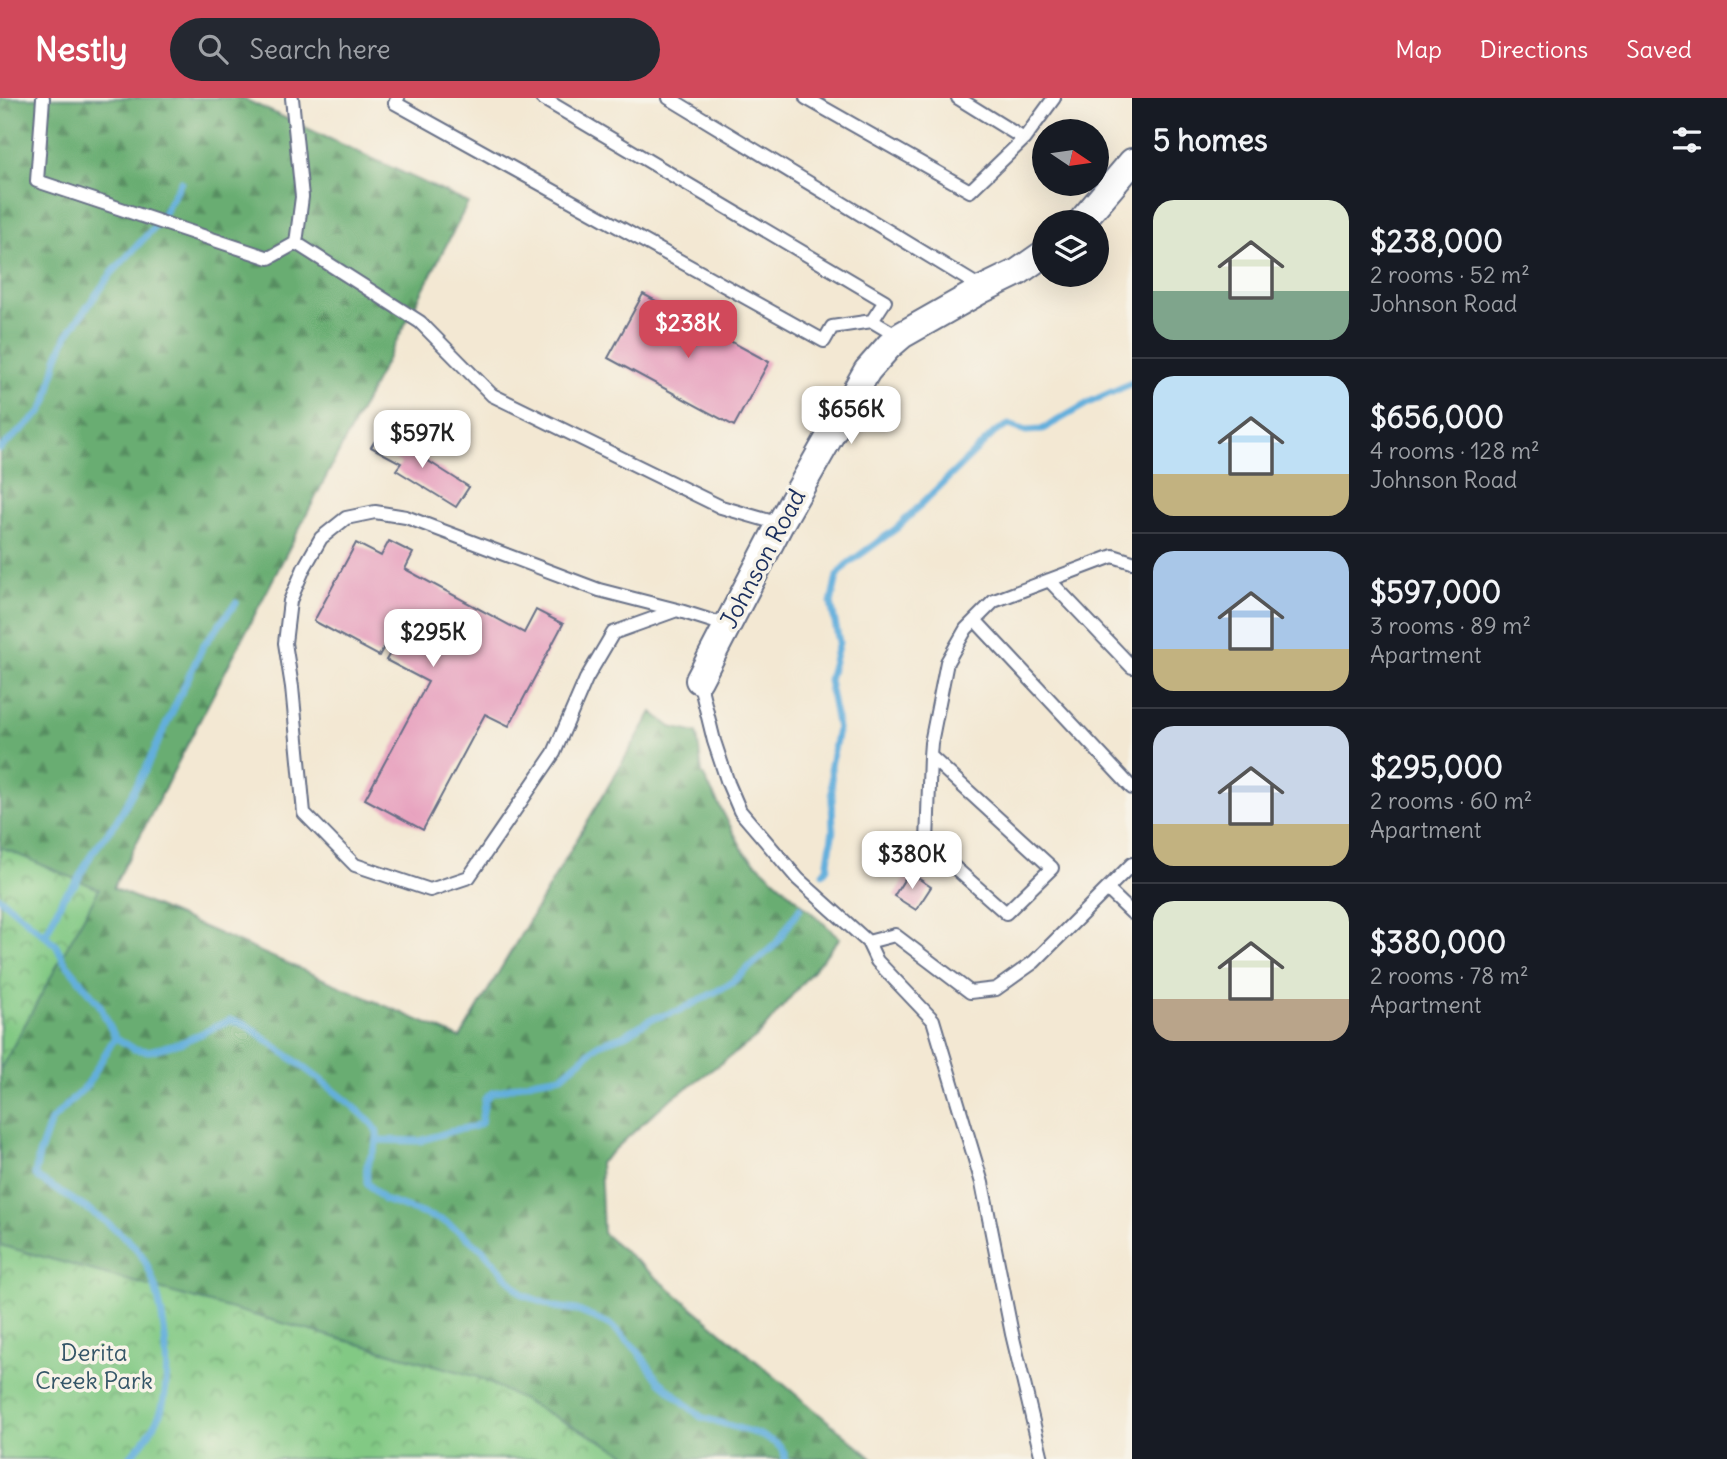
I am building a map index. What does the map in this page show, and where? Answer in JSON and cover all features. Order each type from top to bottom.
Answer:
[{"type":"street","points":[[1091,210],[1132,162]]},
{"type":"street","name":"Johnson Road","points":[[699,680],[780,524],[867,371],[899,337],[1032,262]]},
{"type":"lane","points":[[43,98],[37,181],[269,258],[296,243]]},
{"type":"lane","points":[[292,98],[302,197],[296,243]]},
{"type":"lane","points":[[398,98],[395,103],[824,341],[832,327],[872,321],[899,337]]},
{"type":"lane","points":[[542,98],[885,301],[872,321]]},
{"type":"lane","points":[[669,98],[982,289]]},
{"type":"lane","points":[[806,98],[970,191],[1024,139],[1054,98]]},
{"type":"lane","points":[[958,98],[1024,139]]},
{"type":"lane","points":[[296,243],[420,322],[492,395],[721,507],[780,524]]},
{"type":"lane","points":[[677,610],[613,633],[586,679],[554,753],[469,877],[430,890],[355,865],[304,813],[285,642],[290,601],[321,538],[346,518],[375,512],[407,517],[599,590],[677,610],[728,627]]},
{"type":"lane","points":[[930,756],[1052,868],[1006,913],[927,843],[930,756],[947,662],[966,629],[993,601],[1113,556],[1132,562]]},
{"type":"lane","points":[[1049,580],[1132,667]]},
{"type":"lane","points":[[975,620],[1132,788]]},
{"type":"lane","points":[[699,680],[714,741],[740,811],[799,879],[868,942],[877,961],[933,1020],[982,1183],[1012,1334],[1042,1459]]},
{"type":"lane","points":[[868,942],[895,935],[970,992],[996,989],[1034,962],[1132,864]]},
{"type":"lane","points":[[1107,889],[1132,913]]},
{"type":"green space","points":[[0,98],[242,98],[468,203],[113,888],[460,1038],[652,712],[671,727],[697,733],[702,773],[744,852],[840,938],[757,1037],[663,1105],[600,1163],[603,1233],[873,1459],[0,1459]]},
{"type":"green space","points":[[0,847],[99,889],[0,1070]]},
{"type":"green space","name":"Derita Creek Park","points":[[0,1245],[478,1377],[636,1459],[0,1459]]},
{"type":"building","points":[[643,294],[769,362],[734,426],[608,358]]},
{"type":"building","points":[[381,431],[469,487],[456,507],[396,470],[401,463],[371,447]]},
{"type":"building","points":[[389,541],[413,553],[405,569],[524,633],[536,610],[563,624],[509,726],[485,714],[423,830],[365,799],[428,682],[386,660],[394,647],[386,643],[379,656],[314,621],[356,543],[381,556]]},
{"type":"building","points":[[909,872],[931,887],[916,910],[894,896]]},
{"type":"waterway","points":[[0,449],[41,412],[47,401],[57,359],[67,335],[111,274],[159,222],[181,182]]},
{"type":"waterway","points":[[823,873],[827,868],[833,830],[831,765],[838,729],[829,680],[839,642],[831,603],[837,576],[846,565],[897,528],[995,432],[1009,425],[1026,431],[1041,430],[1090,402],[1132,383]]},
{"type":"waterway","points":[[45,936],[63,897],[76,883],[92,853],[116,822],[145,770],[203,646],[236,603]]},
{"type":"waterway","points":[[0,898],[56,945],[64,961],[99,1004],[115,1037],[134,1049],[149,1051],[183,1042],[230,1020],[245,1024],[370,1121],[376,1130],[377,1139],[367,1166],[367,1183],[384,1200],[444,1221],[483,1250],[523,1295],[555,1307],[576,1310],[611,1325],[637,1350],[659,1381],[701,1417],[758,1434],[777,1444],[784,1452],[785,1459]]},
{"type":"waterway","points":[[377,1140],[420,1141],[481,1123],[485,1099],[492,1093],[536,1080],[562,1076],[599,1044],[625,1035],[651,1019],[681,1010],[730,984],[776,944],[800,908]]},
{"type":"waterway","points":[[115,1037],[87,1085],[51,1121],[35,1174],[113,1227],[135,1247],[153,1280],[164,1328],[164,1400],[153,1428],[128,1459]]}]
